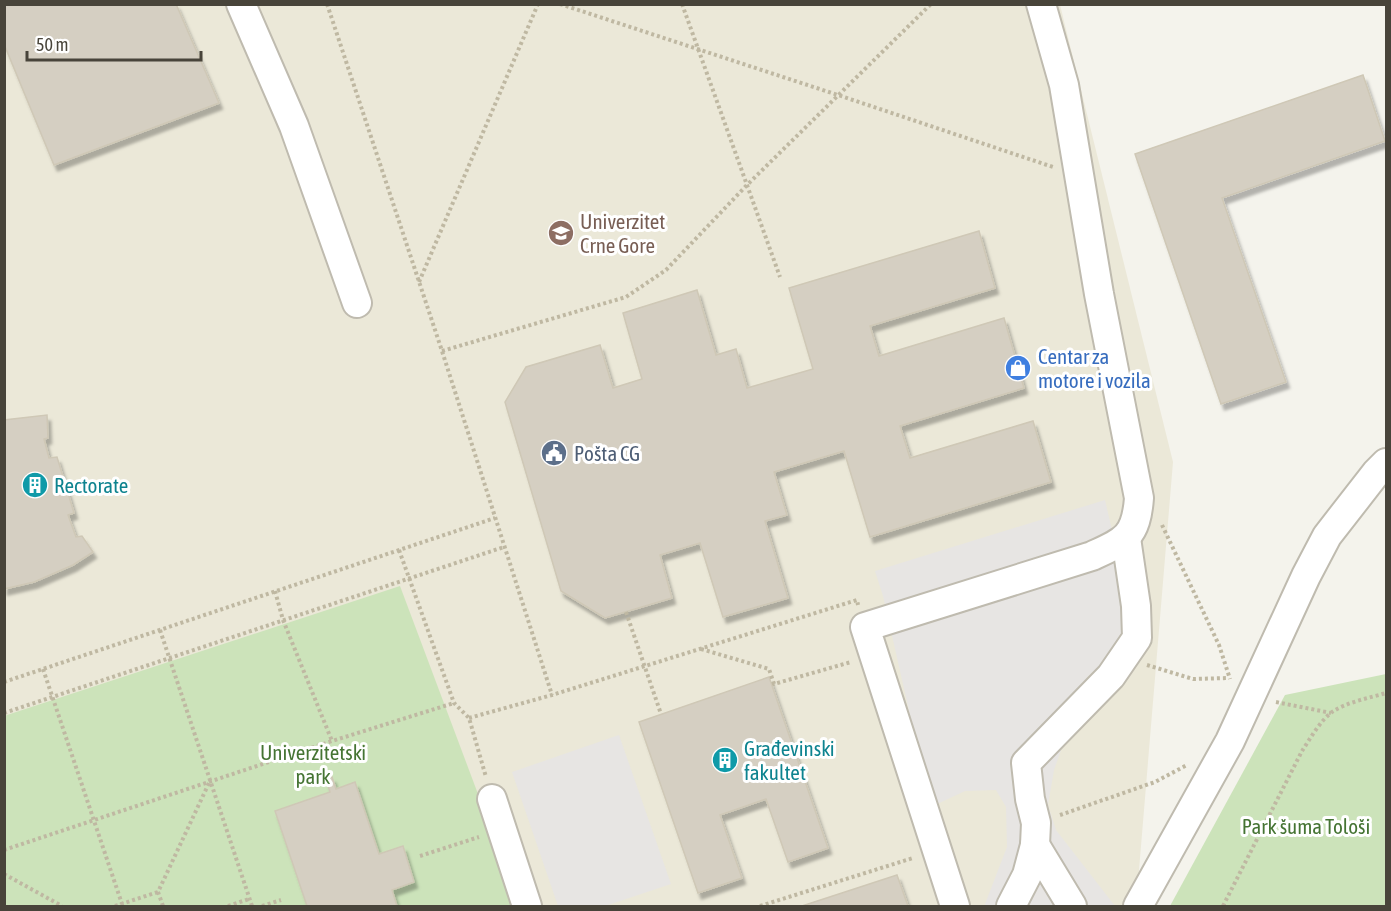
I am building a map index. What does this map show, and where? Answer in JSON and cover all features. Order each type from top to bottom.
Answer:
[{"type":"lane","points":[[241,4],[294,126],[357,303]]},
{"type":"lane","points":[[955,906],[865,627],[1092,556],[1126,538],[1137,521],[1139,498],[1099,294],[1064,86],[1041,4]]},
{"type":"lane","points":[[1138,906],[1230,741],[1306,576],[1328,536],[1386,463]]},
{"type":"lane","points":[[1072,906],[1035,834],[1026,764],[1111,676],[1137,638],[1136,606],[1126,538]]},
{"type":"lane","points":[[492,799],[527,906]]},
{"type":"lane","points":[[1012,906],[1027,875],[1035,834]]},
{"type":"path","points":[[327,4],[442,351],[552,695]]},
{"type":"path","points":[[419,282],[538,4]]},
{"type":"path","points":[[560,4],[838,94],[1079,176]]},
{"type":"path","points":[[682,4],[780,277]]},
{"type":"path","points":[[442,351],[626,297],[666,270],[746,186],[931,4]]},
{"type":"path","points":[[4,682],[495,518]]},
{"type":"path","points":[[1124,657],[1193,679],[1228,678],[1219,645],[1161,524]]},
{"type":"path","points":[[4,713],[504,547]]},
{"type":"path","points":[[399,550],[454,703],[469,718],[492,799]]},
{"type":"path","points":[[275,591],[283,620],[332,741]]},
{"type":"path","points":[[469,718],[552,695],[857,600],[865,627]]},
{"type":"path","points":[[626,612],[661,714]]},
{"type":"path","points":[[160,630],[252,906]]},
{"type":"path","points":[[700,649],[769,669],[774,684],[874,655]]},
{"type":"path","points":[[43,669],[122,904]]},
{"type":"path","points":[[1223,906],[1302,751],[1331,713],[1362,699],[1386,693]]},
{"type":"path","points":[[1251,696],[1331,713]]},
{"type":"path","points":[[4,850],[454,703]]},
{"type":"path","points":[[1035,834],[1155,782],[1192,762]]},
{"type":"path","points":[[163,906],[158,892],[209,782]]},
{"type":"path","points":[[420,856],[501,830]]},
{"type":"path","points":[[760,906],[936,851]]},
{"type":"path","points":[[4,874],[62,906]]},
{"type":"path","points":[[115,906],[158,892]]},
{"type":"path","points":[[228,906],[249,899]]},
{"type":"path","points":[[262,906],[281,900]]},
{"type":"shaded area","name":"Univerzitet Crne Gore","points":[[5,5],[1060,5],[1173,462],[1136,906],[5,906]]},
{"type":"shaded area","points":[[1105,500],[1137,637],[1087,677],[1054,770],[1048,805],[1056,830],[1115,906],[986,906],[1007,847],[1006,807],[996,790],[965,791],[933,806],[875,571]]},
{"type":"shaded area","points":[[619,735],[671,884],[605,906],[558,906],[512,772]]},
{"type":"green space","name":"Univerzitetski park","points":[[400,586],[520,906],[5,906],[4,716]]},
{"type":"green space","name":"Park šuma Tološi","points":[[1386,674],[1386,906],[1170,906],[1285,695]]},
{"type":"building","points":[[4,4],[176,4],[219,103],[54,165],[4,44]]},
{"type":"building","points":[[1363,75],[1385,141],[1222,198],[1286,382],[1221,404],[1135,154]]},
{"type":"building","points":[[979,231],[995,288],[870,326],[879,356],[1004,318],[1024,388],[900,426],[910,458],[1033,421],[1051,482],[870,537],[844,451],[774,472],[787,515],[765,521],[788,598],[723,617],[700,543],[660,555],[672,598],[605,618],[561,591],[505,402],[526,367],[600,345],[613,388],[642,379],[623,313],[697,290],[716,355],[736,349],[747,388],[813,369],[789,288]]},
{"type":"building","name":"Rectorate","points":[[47,415],[48,438],[44,439],[49,458],[57,457],[74,513],[68,515],[76,537],[82,536],[93,552],[73,565],[34,582],[4,589],[4,420]]},
{"type":"building","name":"Građevinski fakultet","points":[[769,677],[828,848],[788,862],[766,799],[720,815],[742,878],[698,893],[639,722]]},
{"type":"building","points":[[332,777],[336,789],[355,782],[379,854],[403,846],[414,882],[392,890],[397,906],[307,906],[275,811],[330,792],[326,779]]},
{"type":"building","points":[[897,875],[908,906],[802,906]]},
{"type":"place","name":"Univerzitet Crne Gore","points":[[561,233]]},
{"type":"place","name":"Centar za motore i vozila","points":[[1018,368]]},
{"type":"place","name":"Pošta CG","points":[[554,453]]},
{"type":"place","name":"Rectorate","points":[[35,485]]},
{"type":"place","name":"Građevinski fakultet","points":[[725,760]]}]
